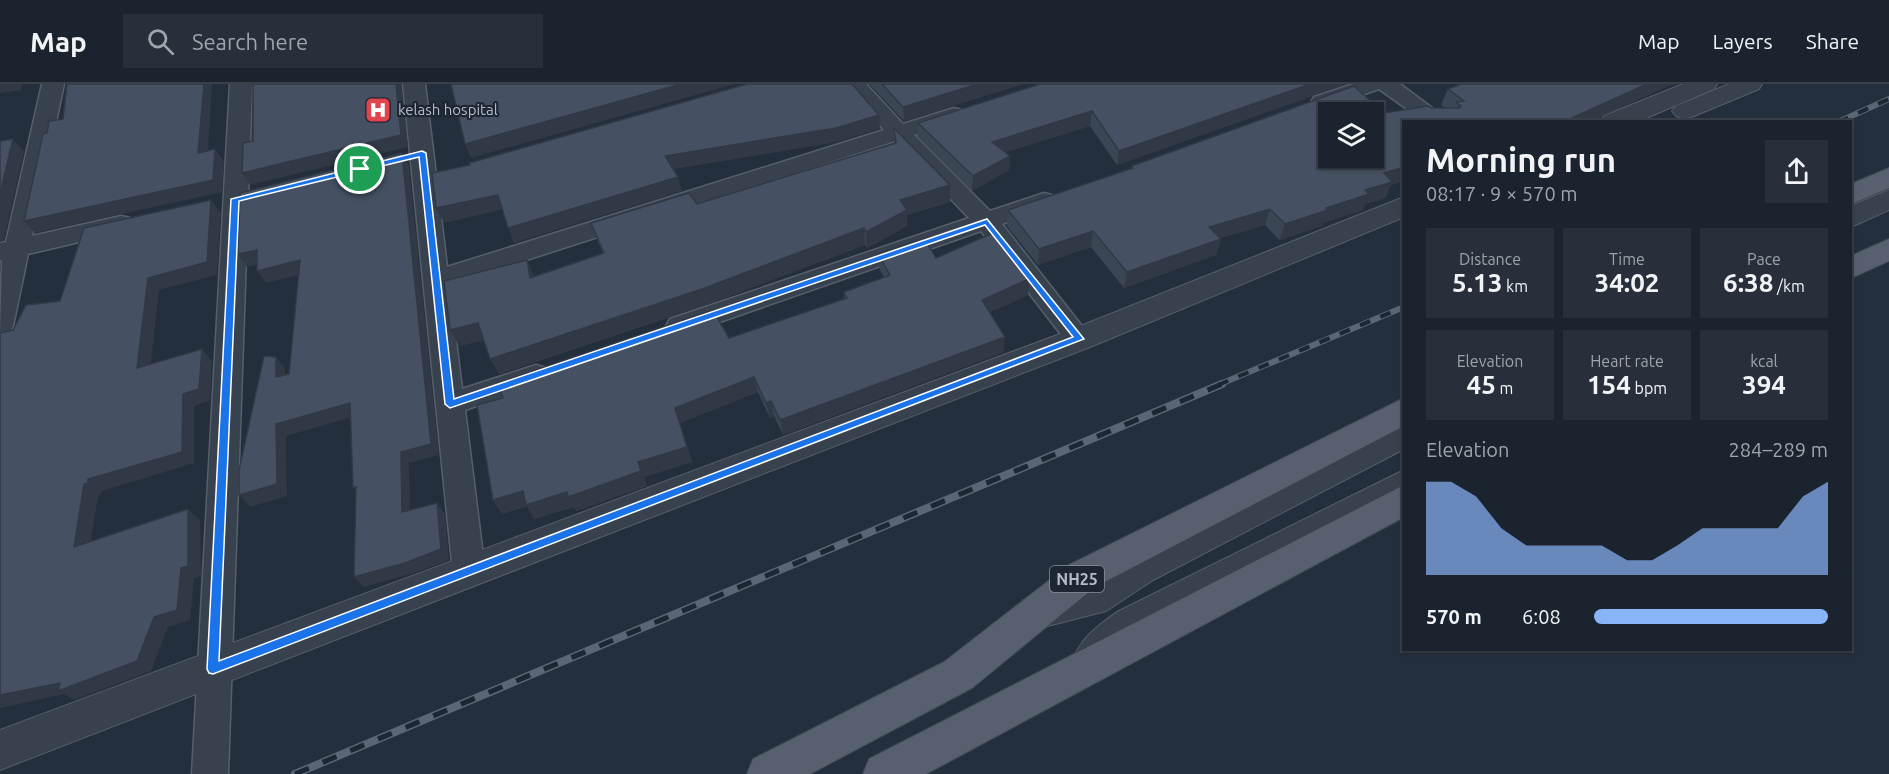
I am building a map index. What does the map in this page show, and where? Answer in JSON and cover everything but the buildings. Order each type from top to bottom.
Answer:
[{"type":"main road","points":[[1852,195],[1889,177]]},
{"type":"main road","points":[[1852,268],[1889,249]]},
{"type":"main road","name":"NH25","points":[[768,774],[958,675],[1082,576],[1402,412]]},
{"type":"main road","points":[[884,774],[1402,501]]},
{"type":"street","points":[[0,326],[9,249],[53,84]]},
{"type":"street","points":[[210,774],[240,84]]},
{"type":"street","points":[[416,84],[411,156],[436,179],[436,280],[468,572]]},
{"type":"street","points":[[854,84],[987,222],[1080,347]]},
{"type":"street","points":[[1296,112],[1373,84]]},
{"type":"street","points":[[1386,84],[1437,120]]},
{"type":"street","points":[[1617,120],[1705,84]]},
{"type":"street","points":[[1664,120],[1750,84]]},
{"type":"street","points":[[436,280],[976,108]]},
{"type":"street","points":[[663,332],[1064,194]]},
{"type":"street","points":[[1852,218],[1889,199]]},
{"type":"street","points":[[1080,347],[1402,207]]},
{"type":"street","points":[[9,249],[144,219]]},
{"type":"street","points":[[0,750],[1016,363],[1080,347],[1402,228]]},
{"type":"street","points":[[1852,260],[1889,242]]},
{"type":"street","points":[[450,404],[562,366]]},
{"type":"street","points":[[1036,612],[1093,598],[1140,569],[1402,435]]},
{"type":"street","points":[[1087,668],[1100,647],[1130,624],[1402,485]]},
{"type":"railway","points":[[1842,120],[1889,99]]},
{"type":"railway","points":[[1218,385],[1402,308]]},
{"type":"railway","points":[[295,774],[1222,384]]},
{"type":"place","name":"kelash hospital","points":[[378,110]]},
{"type":"route","points":[[422,153],[450,404],[987,222],[1079,339],[213,669],[235,199],[360,169],[422,153]]}]
